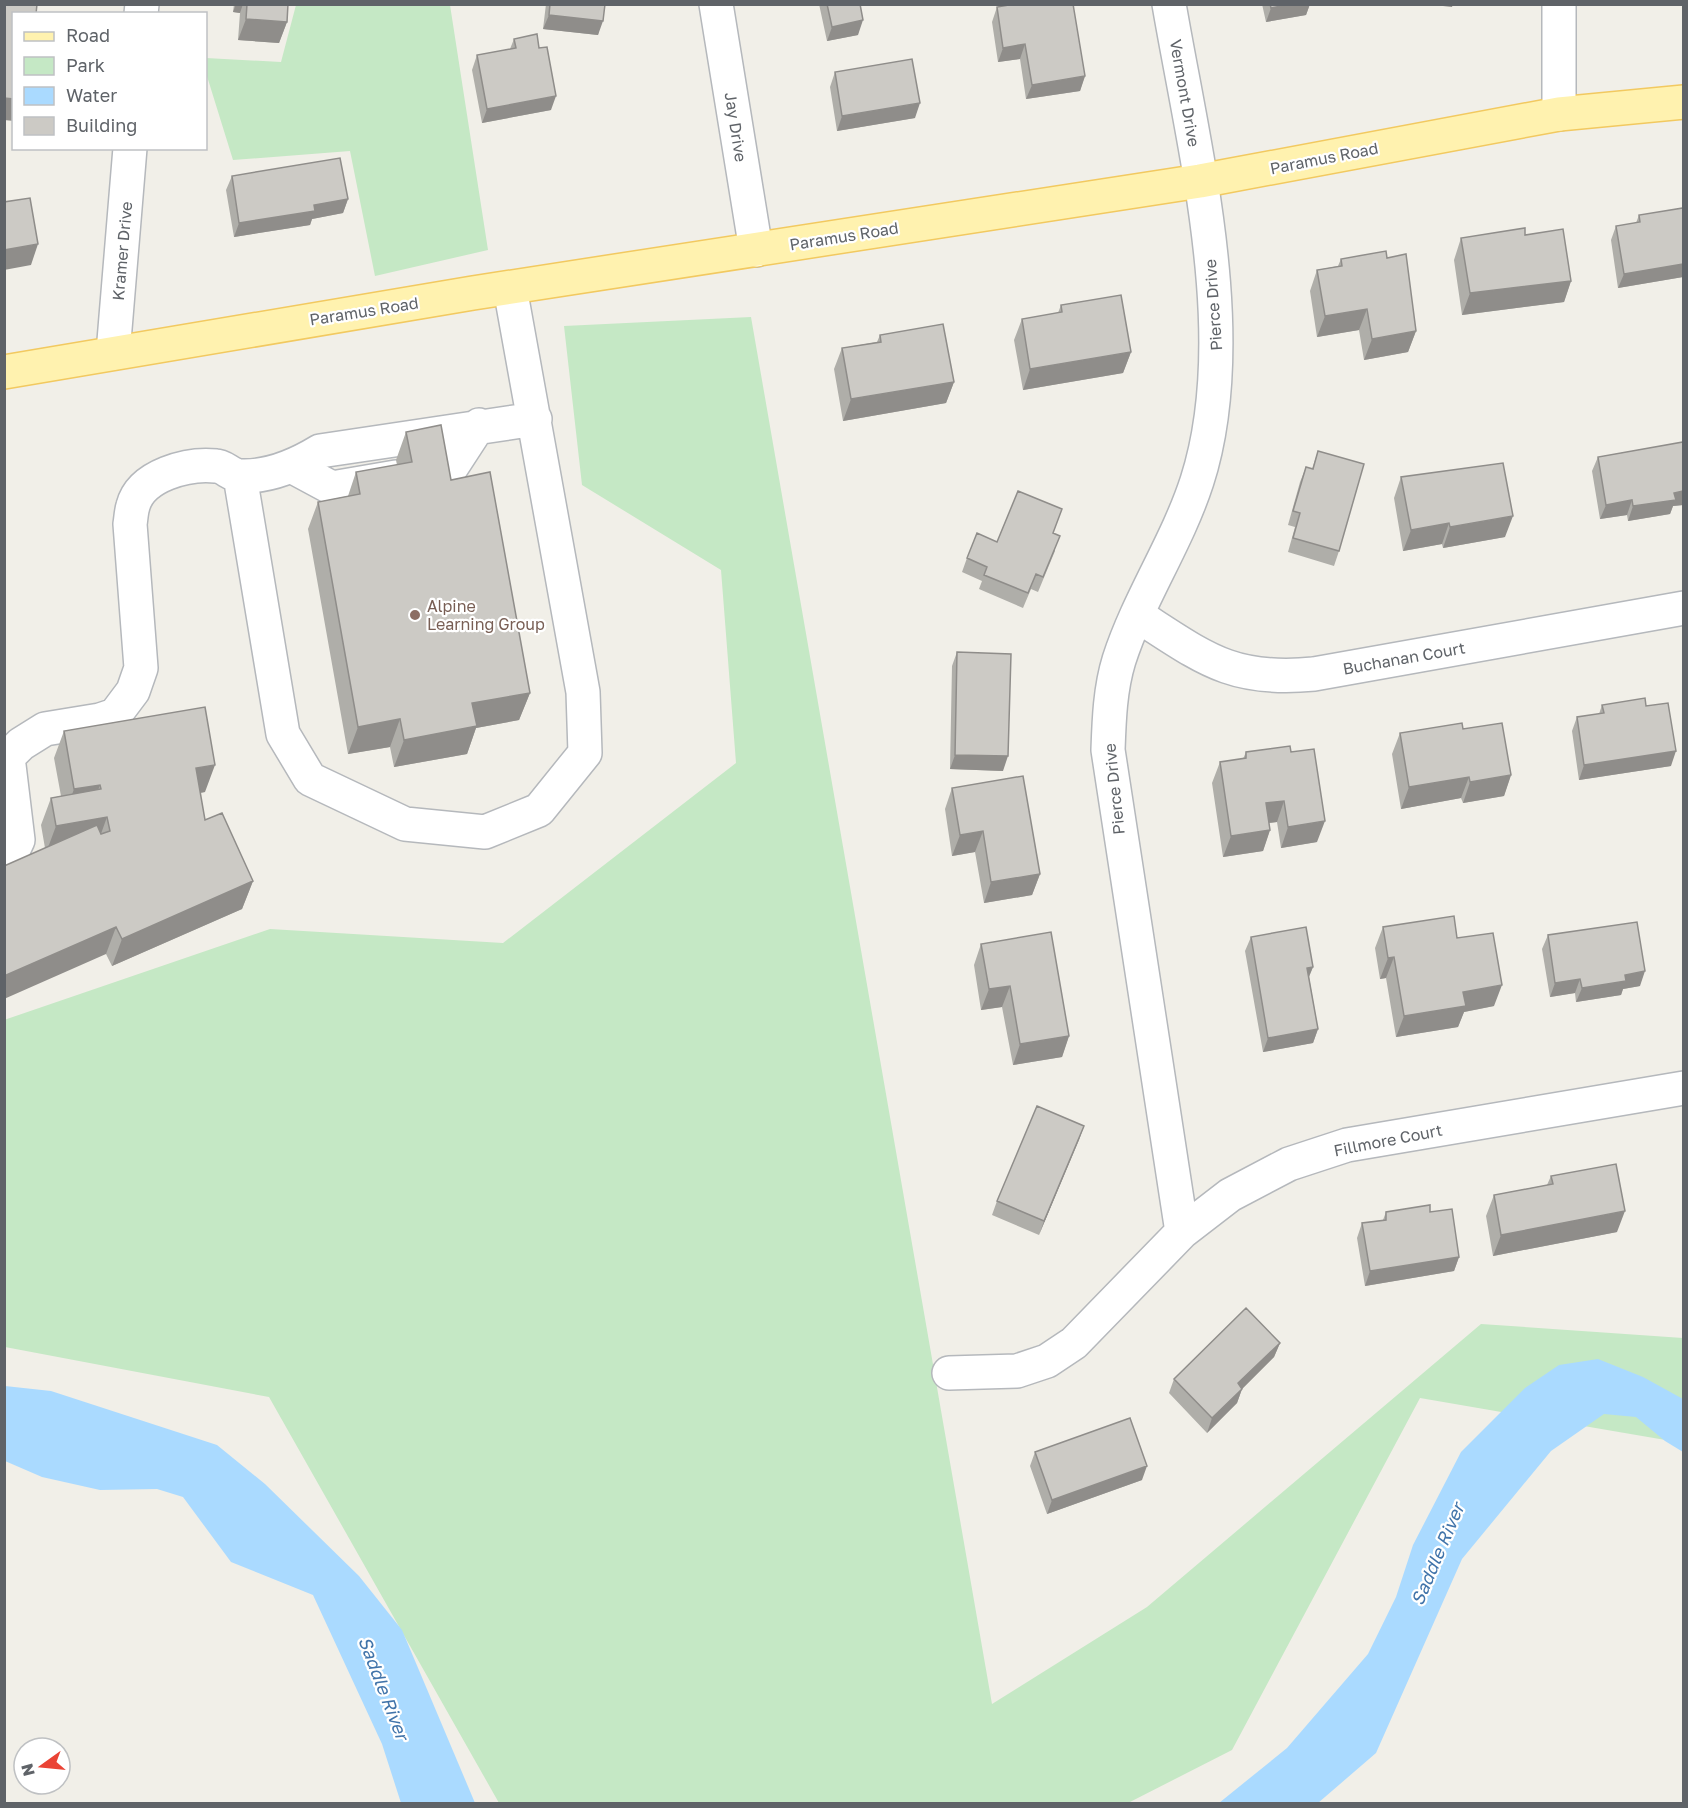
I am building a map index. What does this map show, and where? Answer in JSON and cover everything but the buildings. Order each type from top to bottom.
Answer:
[{"type":"main road","name":"Paramus Road","points":[[4,372],[510,288],[1200,181],[1559,114],[1683,102]]},
{"type":"street","name":"Jay Drive","points":[[716,4],[756,250]]},
{"type":"street","name":"Vermont Drive","points":[[1169,4],[1200,181]]},
{"type":"street","points":[[1559,4],[1559,114]]},
{"type":"street","name":"Kramer Drive","points":[[114,353],[130,150]]},
{"type":"street","name":"Pierce Drive","points":[[1182,1232],[1108,750],[1110,710],[1119,662],[1137,615],[1173,542],[1193,491],[1212,418],[1217,355],[1215,299],[1200,181]]},
{"type":"street","points":[[240,476],[283,734],[310,779],[405,824],[485,832],[539,810],[585,753],[583,693],[510,288]]},
{"type":"street","points":[[4,861],[9,859],[18,840],[8,757],[32,736],[52,727],[99,720],[115,714],[133,691],[141,668],[130,524],[133,504],[147,486],[163,474],[188,468],[217,465],[240,476],[293,467],[320,451],[479,425],[535,419]]},
{"type":"street","points":[[434,470],[451,468],[479,425]]},
{"type":"street","points":[[293,467],[332,488],[400,476]]},
{"type":"street","name":"Buchanan Court","points":[[1137,615],[1209,661],[1245,673],[1280,678],[1314,674],[1683,608]]},
{"type":"street","name":"Fillmore Court","points":[[949,1373],[1017,1371],[1047,1361],[1074,1343],[1182,1232],[1230,1195],[1289,1164],[1347,1145],[1683,1088]]},
{"type":"green space","points":[[296,5],[450,5],[488,250],[375,276],[350,151],[233,160],[207,76],[207,58],[281,62]]},
{"type":"green space","points":[[751,317],[992,1704],[1147,1607],[1481,1324],[1683,1338],[1683,1443],[1420,1398],[1232,1750],[1128,1803],[499,1803],[269,1397],[5,1347],[4,1020],[270,929],[503,943],[736,763],[721,570],[582,485],[564,326]]},
{"type":"water","name":"Saddle River","points":[[1598,1359],[1643,1377],[1683,1399],[1683,1452],[1665,1441],[1636,1417],[1604,1414],[1551,1451],[1462,1559],[1376,1753],[1318,1803],[1219,1803],[1287,1748],[1368,1654],[1396,1597],[1413,1545],[1461,1452],[1525,1388],[1559,1365]]},
{"type":"water","name":"Saddle River","points":[[5,1386],[51,1391],[217,1445],[265,1484],[359,1576],[402,1630],[475,1803],[401,1803],[382,1744],[313,1595],[231,1562],[183,1497],[157,1489],[100,1490],[42,1477],[5,1461]]},
{"type":"place","name":"Alpine Learning Group","points":[[415,615]]}]
